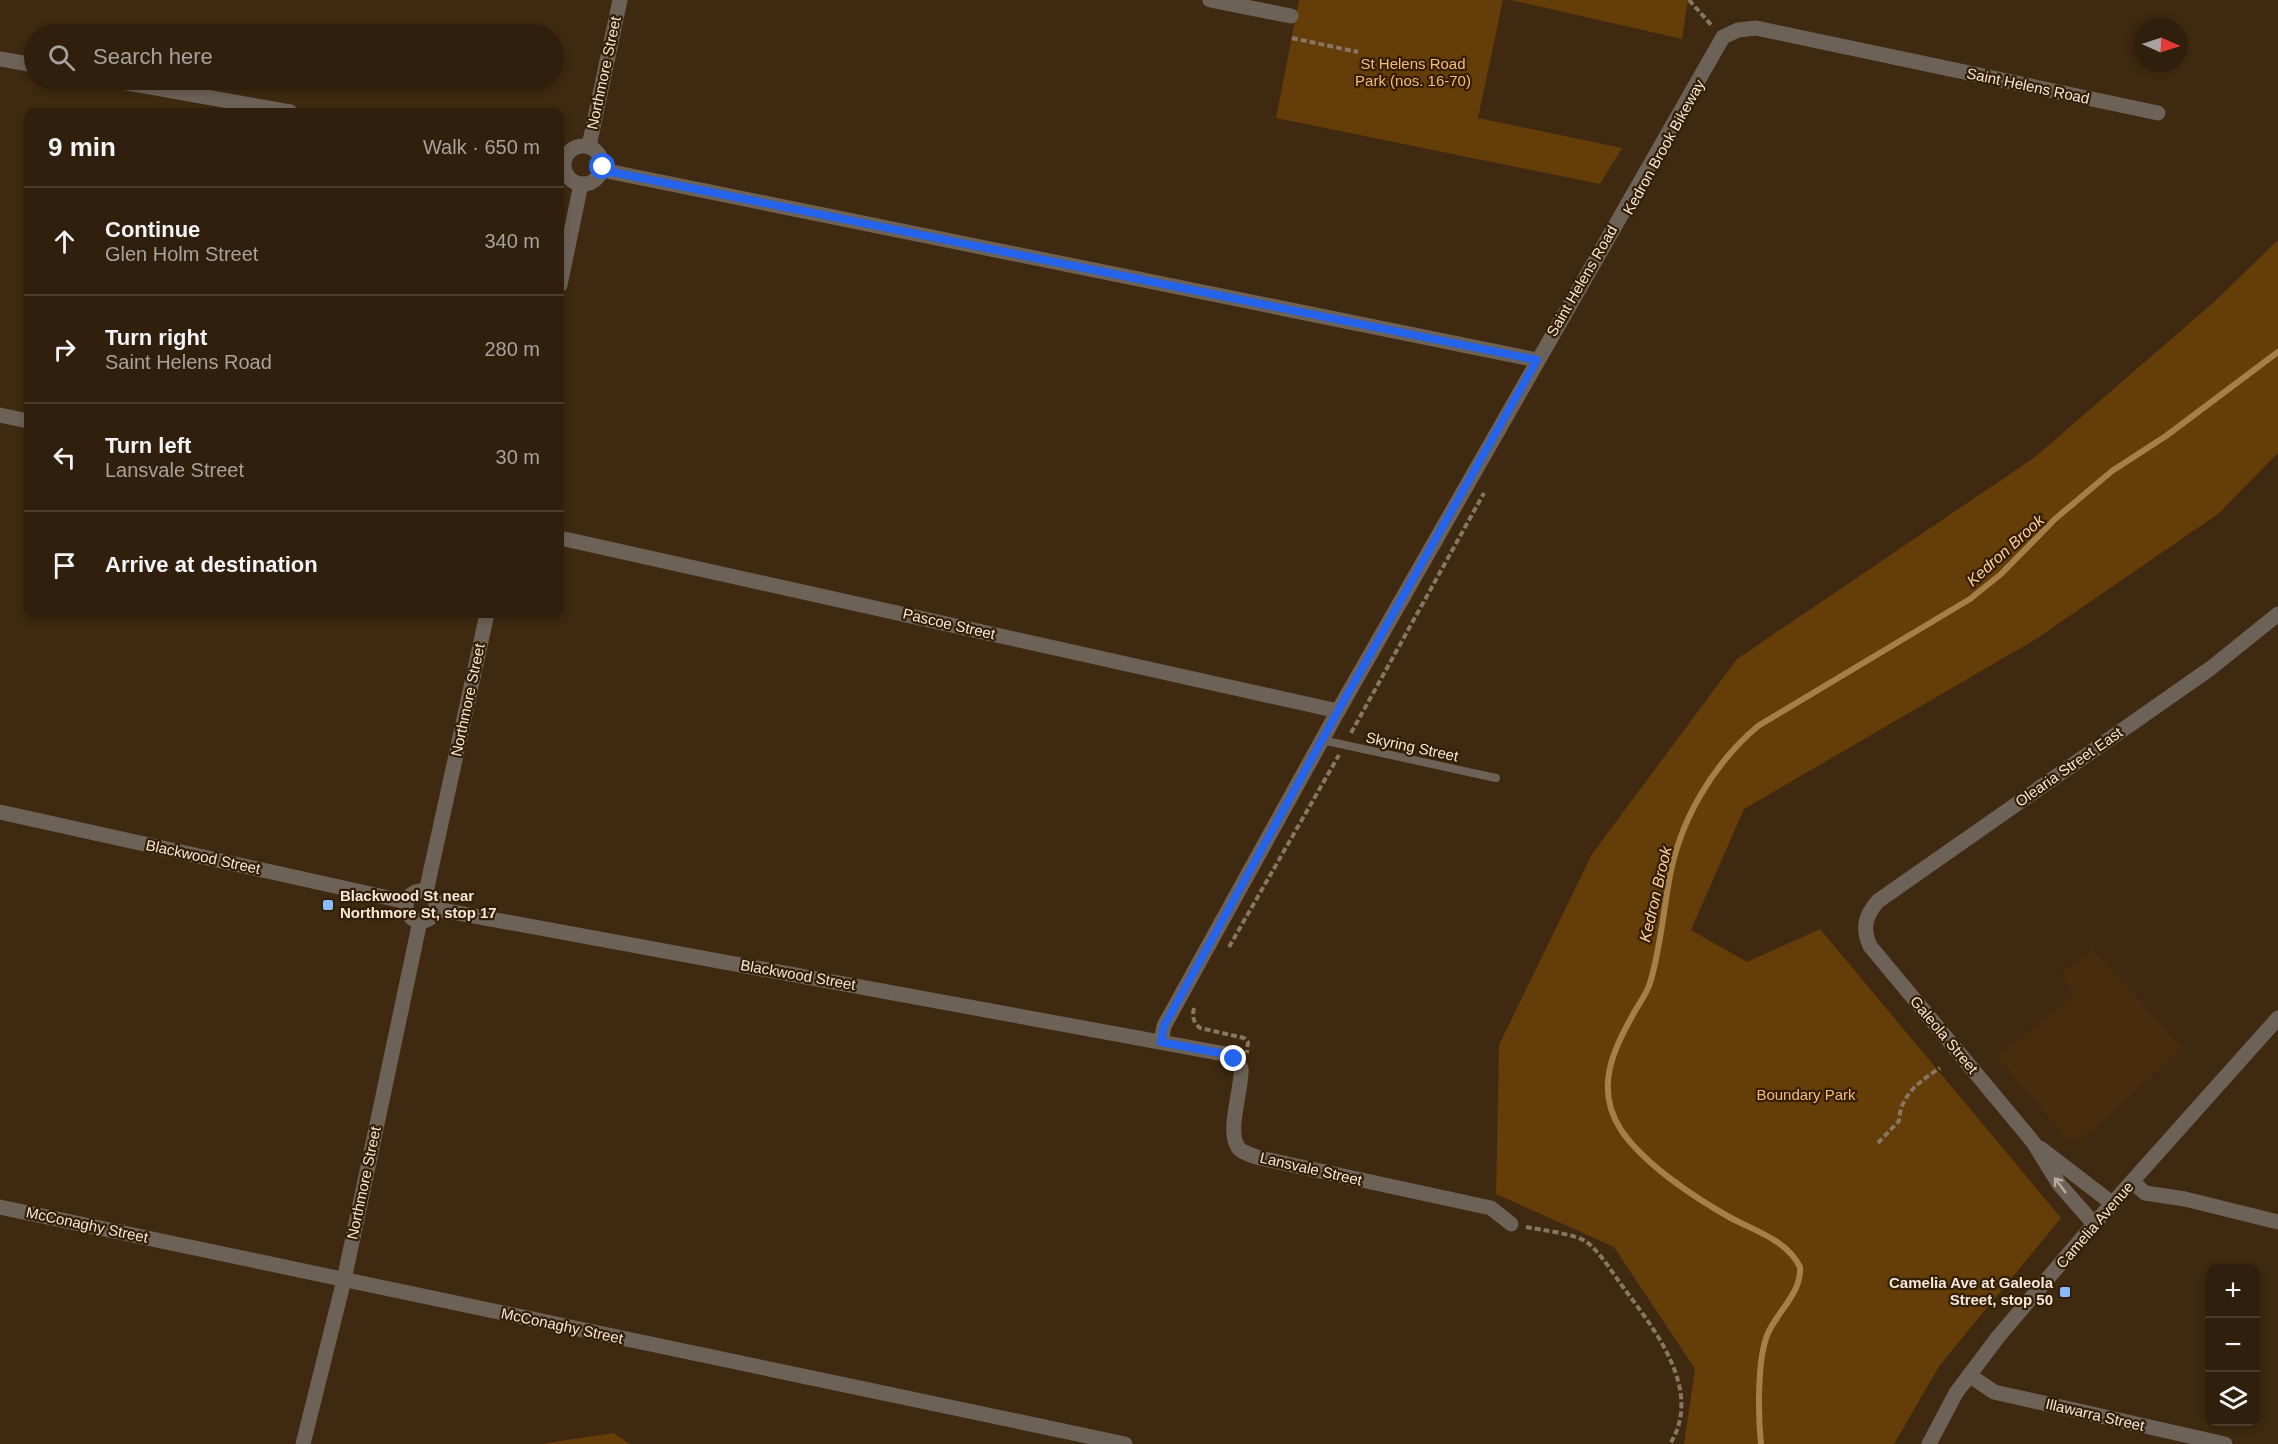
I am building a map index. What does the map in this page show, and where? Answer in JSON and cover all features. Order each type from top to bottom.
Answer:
[{"type":"street","name":"Northmore Street","points":[[589,146],[620,0]]},
{"type":"street","points":[[1210,0],[1291,16]]},
{"type":"street","name":"Saint Helens Road","points":[[1161,1042],[1164,1026],[1338,711],[1723,37],[1738,30],[1756,28],[2158,113]]},
{"type":"street","points":[[0,59],[24,63]]},
{"type":"street","points":[[167,90],[268,108]]},
{"type":"street","points":[[564,159],[574,148],[589,146],[600,155],[602,170],[596,180],[581,184],[568,177],[564,168]]},
{"type":"street","points":[[602,170],[1537,360]]},
{"type":"street","points":[[564,266],[581,184]]},
{"type":"street","points":[[0,415],[24,420]]},
{"type":"street","name":"Pascoe Street","points":[[564,539],[1338,711]]},
{"type":"street","name":"Olearia Street East","points":[[1864,924],[1869,912],[1878,901],[2211,668],[2278,614]]},
{"type":"street","name":"Northmore Street","points":[[426,892],[486,618]]},
{"type":"street","name":"Blackwood Street","points":[[0,812],[407,902]]},
{"type":"street","points":[[415,892],[426,892],[435,900],[436,909],[432,917],[420,921],[409,915],[407,902],[415,892]]},
{"type":"street","name":"Blackwood Street","points":[[436,909],[1161,1042]]},
{"type":"street","name":"Northmore Street","points":[[303,1444],[344,1280],[420,921]]},
{"type":"street","name":"Galeola Street","points":[[1864,924],[1870,946],[2033,1142],[2059,1184],[2094,1224]]},
{"type":"street","name":"Camelia Avenue","points":[[1929,1444],[1969,1375],[2094,1224],[2278,1018]]},
{"type":"street","points":[[1161,1042],[1225,1054],[1241,1068]]},
{"type":"street","name":"Lansvale Street","points":[[1241,1068],[1242,1078],[1232,1132],[1234,1142],[1241,1150],[1260,1158],[1491,1208],[1511,1224]]},
{"type":"street","name":"Galeola Street","points":[[2033,1142],[2113,1204]]},
{"type":"street","points":[[2133,1182],[2145,1193],[2186,1199],[2278,1222]]},
{"type":"street","name":"McConaghy Street","points":[[0,1207],[1125,1444]]},
{"type":"street","name":"Illawarra Street","points":[[1969,1375],[1994,1392],[2225,1444]]},
{"type":"lane","name":"Skyring Street","points":[[1322,740],[1496,778]]},
{"type":"path","points":[[1689,0],[1723,37]]},
{"type":"path","points":[[1292,38],[1358,52]]},
{"type":"path","points":[[1228,948],[1344,746],[1488,487]]},
{"type":"path","points":[[1199,999],[1193,1009],[1193,1020],[1196,1025],[1200,1028],[1244,1038],[1248,1042],[1241,1068]]},
{"type":"path","points":[[1878,1143],[1899,1121],[1900,1112],[1908,1094],[1921,1079],[1940,1068]]},
{"type":"path","points":[[1511,1224],[1587,1241],[1648,1320],[1673,1362],[1677,1379],[1680,1408],[1678,1430],[1670,1444]]},
{"type":"shaded area","points":[[2093,949],[2182,1048],[2081,1140],[2069,1140],[1997,1057],[2073,996],[2062,973]]},
{"type":"green space","name":"St Helens Road Park (nos. 16-70)","points":[[1299,0],[1503,0],[1478,118],[1622,148],[1600,184],[1276,118]]},
{"type":"green space","points":[[1511,0],[1688,0],[1682,39]]},
{"type":"green space","name":"Boundary Park","points":[[2278,240],[2278,453],[2218,514],[2036,639],[1744,809],[1691,930],[1747,962],[1820,929],[2061,1218],[1940,1365],[1894,1444],[1684,1444],[1695,1369],[1614,1247],[1496,1194],[1499,1045],[1592,854],[1737,659],[2035,457],[2214,302]]},
{"type":"green space","points":[[613,1433],[630,1444],[545,1444],[547,1443]]},
{"type":"waterway","name":"Kedron Brook","points":[[1761,1444],[1759,1387],[1764,1344],[1772,1325],[1797,1285],[1800,1267],[1779,1243],[1717,1210],[1656,1168],[1621,1130],[1609,1099],[1608,1084],[1614,1055],[1650,983],[1674,859],[1690,816],[1713,776],[1742,741],[1758,726],[1970,599],[2001,574],[2055,519],[2112,471],[2166,436],[2278,352]]},
{"type":"place","name":"Blackwood St near Northmore St, stop 17","points":[[328,905]]},
{"type":"place","name":"Camelia Ave at Galeola Street, stop 50","points":[[2065,1292]]},
{"type":"route","points":[[603,167],[602,170],[1537,360],[1338,711],[1164,1026],[1161,1042],[1225,1054],[1234,1059]]}]
